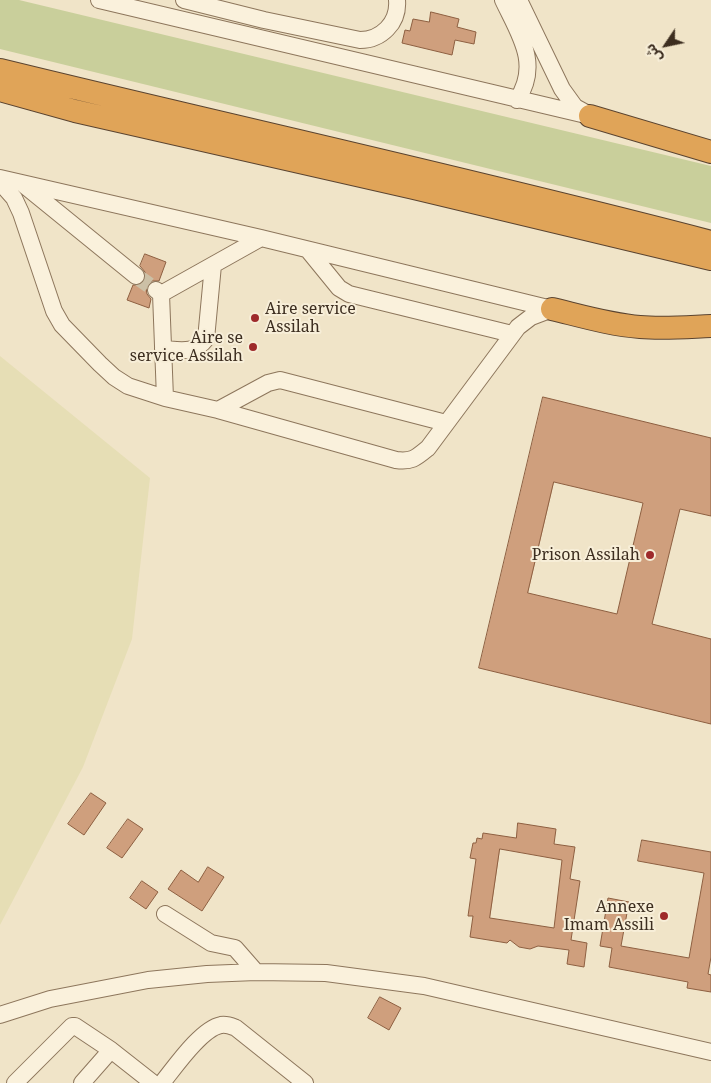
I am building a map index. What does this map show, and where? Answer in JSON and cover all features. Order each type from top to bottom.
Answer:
[{"type":"highway","points":[[0,70],[557,202],[711,242]]},
{"type":"highway","points":[[0,90],[75,111],[414,188],[711,259]]},
{"type":"highway","points":[[590,116],[711,152]]},
{"type":"highway","points":[[552,309],[596,320],[639,327],[711,326]]},
{"type":"street","points":[[99,0],[590,116]]},
{"type":"street","points":[[184,0],[264,20],[360,40],[370,40],[382,34],[390,27],[395,15],[397,0]]},
{"type":"street","points":[[503,0],[527,55],[529,68],[527,79],[517,100]]},
{"type":"street","points":[[519,0],[562,89],[575,107],[590,116]]},
{"type":"street","points":[[0,180],[20,182],[261,238],[552,309]]},
{"type":"street","points":[[0,180],[14,198],[21,212],[54,311],[62,325],[114,377],[128,386],[165,398],[218,410],[396,460],[413,460],[428,448],[512,334],[531,317],[552,309]]},
{"type":"street","points":[[20,182],[136,276]]},
{"type":"street","points":[[165,398],[158,292],[213,265],[261,238]]},
{"type":"street","points":[[308,250],[339,288],[349,294],[512,334]]},
{"type":"street","points":[[163,349],[190,350],[201,346],[206,339],[213,265]]},
{"type":"street","points":[[218,410],[268,382],[280,380],[446,423]]},
{"type":"street","points":[[165,914],[211,943],[235,948],[256,972]]},
{"type":"street","points":[[0,1015],[50,999],[148,980],[207,974],[256,972],[326,974],[424,986],[711,1052]]},
{"type":"street","points":[[162,1083],[202,1037],[220,1025],[229,1025],[236,1028],[305,1083]]},
{"type":"street","points":[[16,1083],[68,1027],[72,1026],[75,1026],[111,1050],[153,1083]]},
{"type":"street","points":[[82,1083],[111,1050]]},
{"type":"shaded area","points":[[0,356],[150,478],[132,639],[83,767],[0,925]]},
{"type":"green space","points":[[0,0],[19,0],[711,166],[711,223],[0,49]]},
{"type":"building","points":[[431,12],[459,19],[457,27],[476,32],[474,44],[455,40],[452,55],[402,43],[405,30],[410,31],[413,19],[429,22]]},
{"type":"building","points":[[145,254],[166,262],[159,281],[152,281],[146,288],[147,294],[151,299],[149,308],[127,300],[133,285],[140,285],[146,278],[145,272],[140,266]]},
{"type":"building","name":"Prison Assilah","points":[[543,397],[711,438],[711,516],[680,509],[652,624],[711,639],[711,724],[479,668]],"holes":[[[554,482],[643,503],[617,614],[528,593]]]},
{"type":"building","points":[[91,793],[106,803],[84,835],[68,824]]},
{"type":"building","points":[[128,819],[143,829],[122,858],[107,848]]},
{"type":"building","points":[[518,823],[556,829],[554,844],[575,847],[570,879],[580,881],[571,940],[587,943],[584,967],[567,964],[569,950],[538,946],[530,949],[519,947],[510,940],[507,943],[470,937],[473,916],[468,916],[476,859],[470,858],[473,843],[476,843],[477,838],[482,839],[483,833],[516,838]],"holes":[[[500,849],[562,860],[554,928],[490,918]]]},
{"type":"building","points":[[642,840],[711,852],[711,957],[708,974],[711,975],[711,992],[687,988],[688,982],[609,967],[612,948],[600,946],[608,898],[629,902],[621,946],[689,958],[704,873],[638,861]]},
{"type":"building","points":[[208,867],[224,877],[202,911],[168,889],[181,870],[198,882]]},
{"type":"building","points":[[142,881],[158,892],[146,909],[130,898]]},
{"type":"building","points":[[380,997],[401,1008],[389,1030],[368,1018]]},
{"type":"tunnel","points":[[136,276],[156,290]]},
{"type":"place","name":"Aire service Assilah","points":[[255,318]]},
{"type":"place","name":"Aire se service Assilah","points":[[253,347]]},
{"type":"place","name":"Prison Assilah","points":[[650,555]]},
{"type":"place","name":"Annexe Imam Assili","points":[[664,916]]}]
